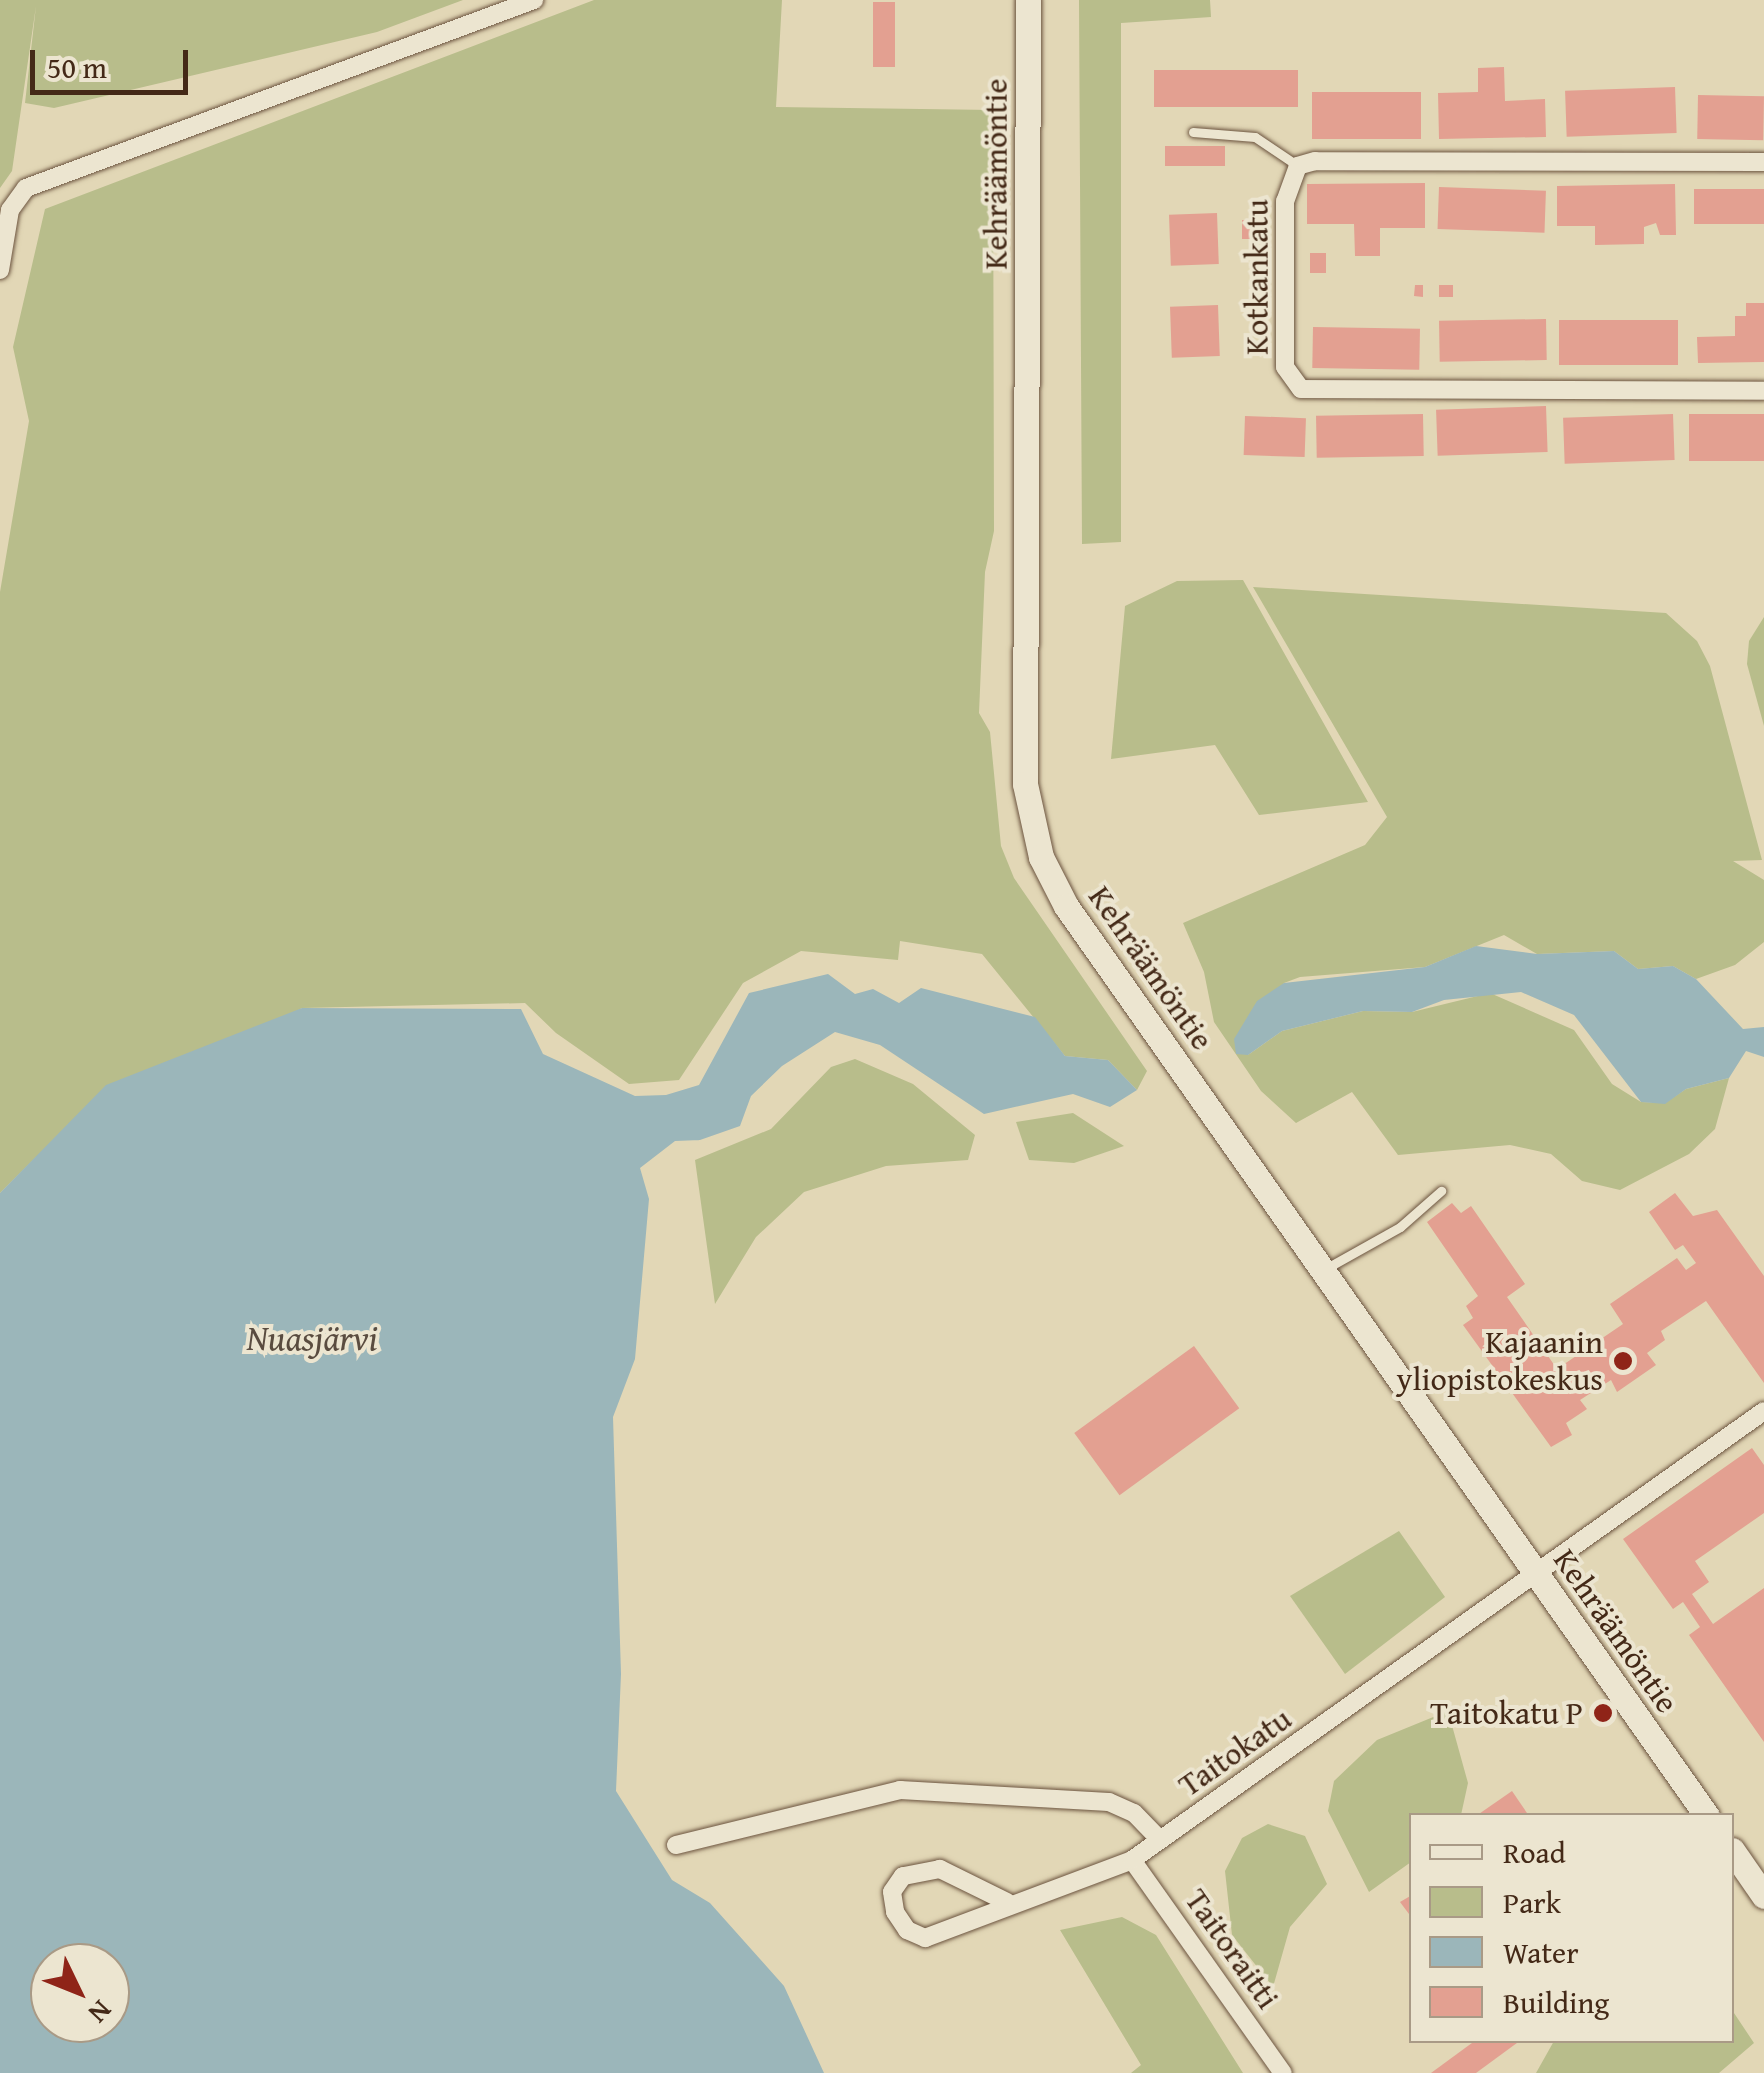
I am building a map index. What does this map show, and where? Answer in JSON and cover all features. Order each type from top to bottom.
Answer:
[{"type":"street","points":[[0,270],[10,210],[26,188],[534,0]]},
{"type":"street","name":"Kehräämöntie","points":[[1028,0],[1028,818],[1066,906],[1705,1813]]},
{"type":"street","name":"Kotkankatu","points":[[1764,162],[1298,166],[1284,201],[1285,367],[1301,389],[1764,391]]},
{"type":"street","name":"Taitokatu","points":[[1008,1902],[940,1869],[903,1876],[892,1892],[895,1912],[907,1930],[926,1938],[944,1934],[1008,1902],[1071,1886],[1132,1860],[1764,1411]]},
{"type":"street","points":[[676,1845],[900,1790],[1109,1802],[1134,1813],[1160,1840]]},
{"type":"street","points":[[1734,1853],[1764,1896]]},
{"type":"street","name":"Taitoraitti","points":[[1132,1860],[1283,2073]]},
{"type":"lane","points":[[1193,132],[1255,136],[1298,166]]},
{"type":"lane","points":[[1323,1270],[1398,1224],[1441,1191]]},
{"type":"green space","points":[[0,0],[463,0],[377,32],[54,108],[25,103],[36,6],[12,171],[0,188]]},
{"type":"green space","points":[[594,0],[782,0],[776,107],[993,110],[994,531],[985,572],[979,713],[990,732],[1001,846],[1014,878],[1147,1071],[1137,1090],[1108,1060],[1065,1056],[982,954],[900,941],[898,960],[801,951],[743,983],[679,1080],[629,1084],[556,1033],[525,1003],[302,1008],[36,1157],[0,1193],[0,592],[29,421],[13,347],[45,209]]},
{"type":"green space","points":[[1079,0],[1210,0],[1211,17],[1121,23],[1121,542],[1082,544]]},
{"type":"green space","points":[[1243,580],[1368,802],[1259,815],[1215,745],[1111,759],[1125,606],[1177,581]]},
{"type":"green space","points":[[1253,587],[1666,613],[1697,641],[1710,666],[1762,860],[1733,861],[1764,880],[1764,942],[1735,965],[1696,979],[1673,966],[1638,969],[1614,951],[1537,954],[1504,935],[1425,967],[1300,977],[1284,983],[1248,1055],[1282,1031],[1363,1011],[1412,1012],[1490,993],[1574,1030],[1612,1084],[1641,1102],[1665,1103],[1686,1089],[1729,1078],[1715,1129],[1689,1154],[1620,1190],[1582,1181],[1551,1154],[1510,1145],[1398,1155],[1352,1092],[1296,1123],[1261,1091],[1214,1022],[1204,972],[1183,923],[1365,845],[1387,817]]},
{"type":"green space","points":[[1764,617],[1764,726],[1747,664],[1749,641]]},
{"type":"green space","points":[[855,1059],[913,1084],[975,1135],[968,1160],[886,1166],[804,1192],[756,1237],[715,1304],[695,1160],[771,1129],[831,1067]]},
{"type":"green space","points":[[1073,1113],[1124,1146],[1074,1163],[1029,1160],[1016,1122]]},
{"type":"green space","points":[[1399,1531],[1445,1597],[1345,1674],[1290,1596]]},
{"type":"green space","points":[[1448,1711],[1468,1783],[1461,1813],[1409,1813],[1409,1863],[1369,1892],[1328,1811],[1334,1781],[1377,1740]]},
{"type":"green space","points":[[1268,1824],[1305,1836],[1327,1884],[1290,1927],[1273,1987],[1232,1935],[1225,1871],[1242,1838]]},
{"type":"green space","points":[[1122,1917],[1156,1935],[1243,2073],[1131,2073],[1141,2065],[1060,1930]]},
{"type":"green space","points":[[1734,2013],[1754,2043],[1719,2073],[1536,2073],[1553,2043],[1734,2043]]},
{"type":"water","points":[[1476,946],[1537,954],[1614,951],[1638,969],[1673,966],[1696,979],[1743,1029],[1764,1027],[1764,1057],[1746,1051],[1729,1078],[1686,1089],[1665,1104],[1641,1102],[1574,1015],[1521,992],[1444,1000],[1412,1012],[1363,1011],[1282,1031],[1248,1055],[1236,1054],[1234,1039],[1257,1001],[1284,983],[1425,967]]},
{"type":"water","name":"Nuasjärvi","points":[[828,974],[855,994],[873,989],[899,1003],[921,988],[1035,1017],[1065,1056],[1108,1060],[1137,1090],[1110,1107],[1073,1094],[984,1114],[880,1045],[835,1032],[782,1066],[751,1096],[740,1126],[700,1140],[675,1141],[640,1168],[649,1199],[635,1359],[613,1417],[621,1674],[616,1791],[672,1880],[710,1903],[784,1986],[824,2073],[0,2073],[0,1193],[106,1085],[302,1008],[521,1009],[543,1054],[635,1096],[666,1095],[699,1085],[749,993]]},
{"type":"building","points":[[873,2],[895,2],[895,67],[873,67]]},
{"type":"building","points":[[1504,67],[1505,101],[1545,99],[1546,137],[1439,139],[1438,93],[1478,92],[1478,68]]},
{"type":"building","points":[[1154,70],[1298,70],[1298,107],[1154,107]]},
{"type":"building","points":[[1675,87],[1677,133],[1567,137],[1565,91]]},
{"type":"building","points":[[1312,92],[1421,92],[1421,139],[1312,139]]},
{"type":"building","points":[[1698,95],[1764,96],[1763,140],[1697,139]]},
{"type":"building","points":[[1165,146],[1225,146],[1225,166],[1165,166]]},
{"type":"building","points":[[1425,183],[1425,228],[1380,228],[1380,256],[1355,256],[1354,224],[1307,224],[1307,184]]},
{"type":"building","points":[[1675,184],[1676,235],[1660,235],[1656,223],[1644,227],[1644,244],[1595,245],[1595,226],[1557,226],[1557,186]]},
{"type":"building","points":[[1439,187],[1546,191],[1544,233],[1438,229]]},
{"type":"building","points":[[1694,189],[1764,189],[1764,224],[1694,224]]},
{"type":"building","points":[[1217,213],[1219,264],[1171,266],[1169,215]]},
{"type":"building","points":[[1242,220],[1260,220],[1260,239],[1242,239]]},
{"type":"building","points":[[1310,253],[1326,253],[1326,273],[1310,273]]},
{"type":"building","points":[[1415,285],[1423,285],[1423,297],[1414,296]]},
{"type":"building","points":[[1439,285],[1453,285],[1453,297],[1439,297]]},
{"type":"building","points":[[1746,303],[1764,303],[1764,362],[1698,363],[1697,337],[1735,336],[1735,316],[1746,316]]},
{"type":"building","points":[[1218,305],[1220,356],[1172,358],[1170,307]]},
{"type":"building","points":[[1546,319],[1547,360],[1440,362],[1439,321]]},
{"type":"building","points":[[1559,320],[1678,320],[1678,365],[1559,365]]},
{"type":"building","points":[[1313,327],[1420,329],[1419,370],[1312,368]]},
{"type":"building","points":[[1546,406],[1548,452],[1438,456],[1436,410]]},
{"type":"building","points":[[1423,414],[1424,456],[1317,458],[1316,416]]},
{"type":"building","points":[[1673,414],[1675,460],[1565,464],[1563,418]]},
{"type":"building","points":[[1689,414],[1764,414],[1764,461],[1689,461]]},
{"type":"building","points":[[1245,416],[1306,418],[1305,457],[1244,455]]},
{"type":"building","points":[[1675,1193],[1693,1216],[1717,1210],[1764,1276],[1764,1383],[1706,1301],[1661,1331],[1665,1340],[1647,1353],[1656,1365],[1617,1392],[1611,1380],[1580,1400],[1587,1409],[1566,1423],[1572,1435],[1551,1447],[1463,1325],[1473,1318],[1466,1306],[1478,1296],[1427,1222],[1452,1203],[1461,1213],[1471,1206],[1525,1284],[1507,1297],[1557,1369],[1623,1324],[1610,1304],[1677,1258],[1686,1270],[1696,1263],[1683,1245],[1675,1250],[1649,1212]]},
{"type":"building","points":[[1194,1346],[1239,1408],[1120,1495],[1074,1433]]},
{"type":"building","points":[[1752,1448],[1764,1465],[1764,1513],[1695,1561],[1709,1582],[1692,1594],[1713,1624],[1764,1588],[1764,1742],[1689,1635],[1700,1627],[1683,1602],[1673,1609],[1623,1539]]},
{"type":"building","points":[[1512,1791],[1527,1813],[1480,1813]]},
{"type":"building","points":[[1409,1897],[1409,1914],[1400,1902]]},
{"type":"building","points":[[1472,2043],[1517,2043],[1476,2073],[1431,2073]]},
{"type":"place","name":"Kajaanin yliopistokeskus","points":[[1623,1361]]},
{"type":"place","name":"Taitokatu P","points":[[1603,1713]]}]
